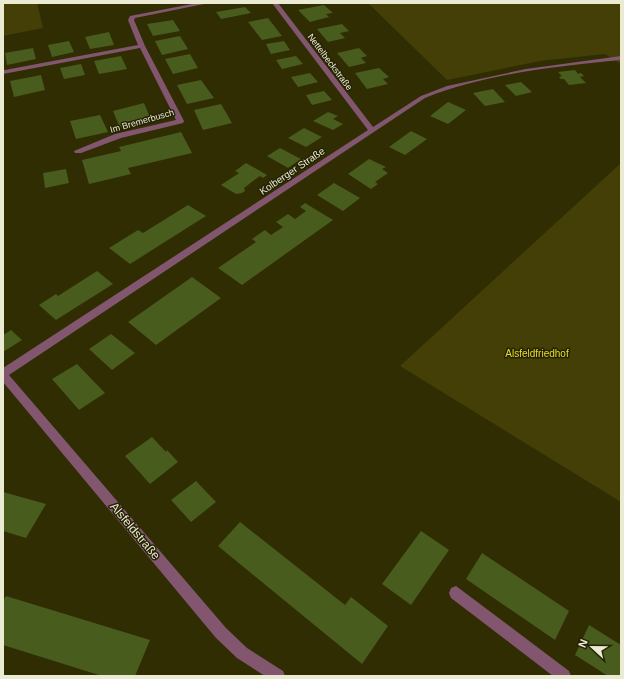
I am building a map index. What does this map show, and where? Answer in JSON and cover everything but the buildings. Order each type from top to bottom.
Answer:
[{"type":"street","name":"Im Bremerbusch","points":[[78,151],[118,136],[180,121],[142,46],[132,23],[132,17],[206,3]]},
{"type":"street","name":"Nettelbeckstraße","points":[[274,3],[372,131]]},
{"type":"street","points":[[5,72],[142,46]]},
{"type":"street","name":"Kolberger Straße","points":[[3,374],[423,97],[452,85],[565,64],[621,58]]},
{"type":"street","name":"Alsfeldstraße","points":[[3,374],[220,633],[242,653],[278,676]]},
{"type":"street","points":[[456,593],[564,676]]},
{"type":"green space","points":[[3,3],[37,3],[43,28],[3,36]]},
{"type":"green space","points":[[368,3],[621,3],[621,64],[605,54],[540,61],[447,80]]},
{"type":"green space","name":"Alsfeldfriedhof","points":[[621,163],[621,502],[400,366]]}]
